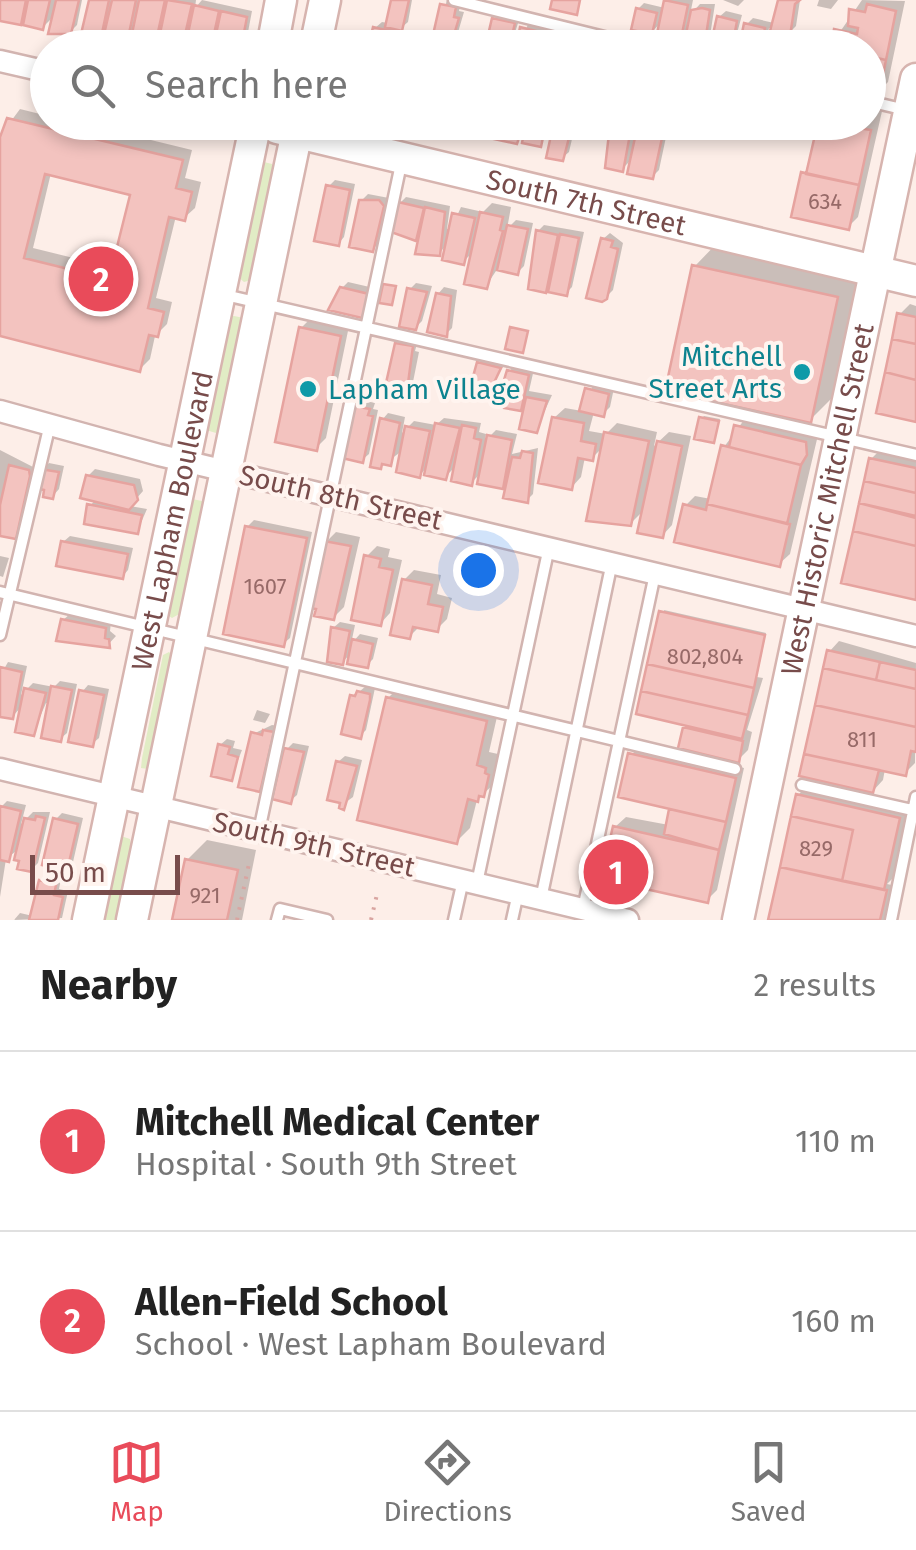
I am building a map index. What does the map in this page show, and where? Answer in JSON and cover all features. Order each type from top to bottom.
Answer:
[{"type":"street","points":[[276,30],[282,0]]},
{"type":"street","points":[[319,30],[325,0]]},
{"type":"street","points":[[0,61],[30,68]]},
{"type":"street","name":"West Historic Mitchell Street","points":[[738,920],[875,272],[913,111],[916,79]]},
{"type":"street","name":"West Lapham Boulevard","points":[[88,920],[253,140]]},
{"type":"street","name":"West Lapham Boulevard","points":[[132,920],[296,140]]},
{"type":"street","name":"South 7th Street","points":[[340,140],[916,281]]},
{"type":"street","name":"South 8th Street","points":[[0,411],[186,461],[916,636]]},
{"type":"street","name":"South 9th Street","points":[[0,769],[628,920]]},
{"type":"lane","points":[[454,0],[576,30]]},
{"type":"lane","points":[[886,104],[913,111]]},
{"type":"lane","points":[[259,831],[402,158]]},
{"type":"lane","points":[[221,294],[916,455]]},
{"type":"lane","points":[[0,635],[5,593],[50,423]]},
{"type":"lane","points":[[454,920],[470,882],[516,716],[549,547]]},
{"type":"lane","points":[[541,898],[612,562]]},
{"type":"lane","points":[[583,909],[655,572]]},
{"type":"lane","points":[[5,593],[735,769]]},
{"type":"lane","points":[[802,785],[915,810]]},
{"type":"lane","points":[[891,920],[916,798]]},
{"type":"lane","points":[[512,920],[518,893]]},
{"type":"lane","points":[[278,920],[280,909],[327,920]]},
{"type":"path","points":[[237,920],[250,859]]},
{"type":"path","points":[[372,920],[378,890]]},
{"type":"green space","points":[[264,162],[272,164],[274,173],[251,280],[244,282],[237,276],[256,177]]},
{"type":"green space","points":[[229,315],[244,318],[223,420],[216,433],[206,430],[205,419]]},
{"type":"green space","points":[[192,499],[202,501],[203,514],[183,612],[172,618],[165,613]]},
{"type":"green space","points":[[169,652],[174,657],[148,769],[141,768],[163,655]]},
{"type":"green space","points":[[121,836],[130,839],[132,850],[118,920],[98,920]]},
{"type":"building","points":[[0,0],[26,0],[21,25],[0,21]]},
{"type":"building","points":[[28,0],[50,0],[43,30],[23,25]]},
{"type":"building","points":[[56,0],[79,0],[72,30],[49,30]]},
{"type":"building","points":[[89,0],[109,0],[103,30],[82,30]]},
{"type":"building","points":[[112,0],[136,0],[130,30],[105,30]]},
{"type":"building","points":[[139,0],[165,0],[158,30],[133,30]]},
{"type":"building","points":[[167,0],[192,4],[186,30],[161,30]]},
{"type":"building","points":[[391,0],[409,0],[402,30],[385,27]]},
{"type":"building","points":[[552,0],[580,0],[577,15],[550,9]]},
{"type":"building","points":[[664,0],[688,5],[683,30],[658,30]]},
{"type":"building","points":[[778,0],[800,0],[795,4],[791,30],[770,30]]},
{"type":"building","points":[[440,4],[456,7],[454,17],[459,18],[455,30],[434,30]]},
{"type":"building","points":[[867,4],[896,11],[886,60],[886,30],[848,26],[849,9],[865,12]]},
{"type":"building","points":[[194,5],[219,11],[215,30],[189,30]]},
{"type":"building","points":[[636,8],[657,13],[653,30],[631,30]]},
{"type":"building","points":[[691,10],[710,10],[707,30],[687,30]]},
{"type":"building","points":[[221,11],[247,17],[244,30],[217,30]]},
{"type":"building","points":[[717,16],[737,21],[735,30],[714,30]]},
{"type":"building","points":[[492,18],[515,23],[513,30],[489,30]]},
{"type":"building","points":[[744,23],[765,28],[765,30],[743,30]]},
{"type":"building","points":[[7,118],[30,123],[30,140],[99,140],[183,160],[176,188],[192,192],[185,221],[169,217],[148,308],[164,312],[158,337],[149,335],[140,372],[0,336],[0,137]],"holes":[[[45,174],[130,195],[109,279],[24,258]]]},
{"type":"building","points":[[523,140],[542,140],[541,147],[522,143]]},
{"type":"building","points":[[550,140],[568,140],[563,161],[546,158]]},
{"type":"building","points":[[608,140],[629,140],[623,172],[605,168]]},
{"type":"building","points":[[634,140],[662,140],[653,179],[627,174]]},
{"type":"building","points":[[814,140],[869,140],[859,185],[806,174]]},
{"type":"building","points":[[801,172],[859,185],[849,230],[791,217]]},
{"type":"building","points":[[326,185],[350,190],[339,246],[314,241]]},
{"type":"building","points":[[359,200],[379,200],[384,206],[373,252],[349,247]]},
{"type":"building","points":[[398,202],[424,208],[416,241],[391,232]]},
{"type":"building","points":[[425,207],[445,212],[440,256],[415,254]]},
{"type":"building","points":[[480,212],[503,217],[503,231],[487,289],[464,284]]},
{"type":"building","points":[[452,213],[475,218],[464,265],[442,260]]},
{"type":"building","points":[[507,225],[528,229],[518,275],[497,270]]},
{"type":"building","points":[[536,230],[558,235],[546,293],[528,289]]},
{"type":"building","points":[[560,234],[579,238],[567,296],[548,292]]},
{"type":"building","points":[[601,238],[613,241],[611,247],[618,249],[607,299],[602,302],[586,298]]},
{"type":"building","points":[[692,265],[838,297],[811,423],[665,391]]},
{"type":"building","points":[[383,284],[396,286],[392,305],[379,303]]},
{"type":"building","points":[[340,287],[369,294],[362,318],[328,310]]},
{"type":"building","points":[[407,288],[427,292],[416,330],[399,327]]},
{"type":"building","points":[[436,293],[451,296],[447,337],[427,332]]},
{"type":"building","points":[[897,313],[916,317],[916,344],[892,339]]},
{"type":"building","name":"Lapham Village","points":[[299,327],[341,336],[317,451],[275,442]]},
{"type":"building","points":[[510,327],[528,331],[523,353],[505,349]]},
{"type":"building","points":[[892,339],[916,344],[916,380],[885,372]]},
{"type":"building","points":[[395,343],[413,346],[407,391],[386,383]]},
{"type":"building","points":[[477,362],[501,368],[491,389],[471,384]]},
{"type":"building","points":[[507,370],[529,375],[521,411],[504,408],[505,401],[498,400]]},
{"type":"building","points":[[885,372],[916,380],[916,422],[876,413]]},
{"type":"building","points":[[585,388],[609,394],[604,417],[579,411]]},
{"type":"building","points":[[526,397],[547,401],[537,433],[519,429]]},
{"type":"building","points":[[353,406],[370,409],[368,415],[373,416],[363,463],[342,458]]},
{"type":"building","points":[[552,417],[584,423],[581,441],[596,444],[593,461],[578,458],[572,490],[538,483]]},
{"type":"building","points":[[699,417],[719,421],[714,443],[694,439]]},
{"type":"building","points":[[380,418],[400,423],[391,466],[382,464],[381,469],[370,467]]},
{"type":"building","points":[[435,423],[460,428],[446,480],[424,475]]},
{"type":"building","points":[[462,425],[476,428],[474,438],[481,440],[472,486],[451,481]]},
{"type":"building","points":[[734,425],[806,442],[807,455],[801,465],[729,447]]},
{"type":"building","points":[[405,426],[430,431],[420,478],[396,472]]},
{"type":"building","points":[[604,432],[649,441],[631,526],[586,521]]},
{"type":"building","points":[[487,435],[512,440],[503,489],[477,484]]},
{"type":"building","points":[[657,441],[682,446],[663,538],[637,533]]},
{"type":"building","points":[[721,445],[801,465],[787,524],[707,504]]},
{"type":"building","points":[[522,451],[533,453],[528,503],[503,498],[512,457],[520,458]]},
{"type":"building","points":[[869,458],[916,468],[916,493],[864,481]]},
{"type":"building","points":[[9,465],[29,470],[30,476],[16,539],[0,536],[0,505]]},
{"type":"building","points":[[40,469],[59,472],[53,499],[43,497],[44,490],[36,488]]},
{"type":"building","points":[[86,475],[134,485],[138,500],[129,510],[80,498]]},
{"type":"building","points":[[864,481],[916,493],[916,516],[859,503]]},
{"type":"building","points":[[859,503],[916,518],[916,546],[853,531]]},
{"type":"building","points":[[87,504],[142,515],[138,534],[84,524]]},
{"type":"building","points":[[683,504],[706,510],[707,504],[790,524],[780,567],[674,542]]},
{"type":"building","points":[[245,526],[307,538],[284,647],[223,634]]},
{"type":"building","points":[[853,531],[916,546],[916,600],[841,583]]},
{"type":"building","points":[[61,541],[128,554],[123,579],[56,566]]},
{"type":"building","points":[[324,541],[351,546],[334,620],[314,616],[316,609],[310,608]]},
{"type":"building","points":[[364,555],[381,559],[379,567],[393,570],[381,626],[351,620]]},
{"type":"building","points":[[402,579],[432,585],[428,604],[443,607],[438,632],[413,627],[410,639],[390,635]]},
{"type":"building","points":[[659,611],[765,635],[754,688],[647,664]]},
{"type":"building","points":[[61,619],[106,628],[110,648],[56,641]]},
{"type":"building","points":[[331,627],[350,631],[343,665],[327,662]]},
{"type":"building","points":[[352,639],[373,644],[368,668],[347,664]]},
{"type":"building","points":[[827,650],[880,662],[876,680],[823,668]]},
{"type":"building","points":[[880,662],[916,670],[916,689],[876,680]]},
{"type":"building","points":[[647,664],[754,688],[748,715],[641,691]]},
{"type":"building","points":[[0,667],[22,672],[13,719],[0,717]]},
{"type":"building","points":[[823,668],[916,689],[916,727],[815,705]]},
{"type":"building","points":[[51,686],[72,690],[61,742],[41,738]]},
{"type":"building","points":[[24,688],[46,693],[34,736],[15,732]]},
{"type":"building","points":[[79,690],[104,695],[93,747],[68,742]]},
{"type":"building","points":[[357,691],[370,694],[361,739],[341,734],[350,695],[355,696]]},
{"type":"building","points":[[641,691],[748,715],[742,739],[636,714]]},
{"type":"building","points":[[386,697],[487,721],[477,765],[486,768],[489,775],[484,797],[479,796],[478,802],[468,799],[457,844],[357,820]]},
{"type":"building","points":[[815,705],[916,727],[916,752],[911,751],[906,776],[804,754]]},
{"type":"building","points":[[683,727],[743,741],[739,763],[678,748]]},
{"type":"building","points":[[263,730],[274,732],[260,792],[238,787],[251,732],[262,735]]},
{"type":"building","points":[[218,744],[230,747],[228,754],[238,757],[232,781],[211,776]]},
{"type":"building","points":[[284,748],[304,752],[291,804],[272,799]]},
{"type":"building","points":[[628,753],[736,778],[726,822],[618,797]]},
{"type":"building","points":[[804,754],[879,770],[873,793],[799,776]]},
{"type":"building","points":[[336,761],[357,766],[344,810],[339,808],[340,803],[327,800]]},
{"type":"building","points":[[796,794],[900,818],[884,890],[842,881],[853,830],[791,816]]},
{"type":"building","points":[[0,806],[21,811],[9,862],[0,860]]},
{"type":"building","points":[[669,809],[726,822],[719,850],[664,834]]},
{"type":"building","points":[[36,816],[45,818],[32,872],[17,869],[19,861],[14,860],[24,818],[35,820]]},
{"type":"building","points":[[791,816],[853,830],[842,881],[780,867]]},
{"type":"building","points":[[53,818],[78,824],[67,871],[42,865]]},
{"type":"building","points":[[613,826],[719,850],[708,903],[601,879]]},
{"type":"building","points":[[185,859],[238,870],[227,920],[172,920]]},
{"type":"building","points":[[780,867],[887,890],[880,920],[768,920]]},
{"type":"building","points":[[39,880],[56,885],[54,895],[63,897],[58,920],[29,920]]},
{"type":"place","name":"Allen-Field School","points":[[101,279]]},
{"type":"place","name":"Mitchell Street Arts","points":[[802,372]]},
{"type":"place","name":"Lapham Village","points":[[308,389]]},
{"type":"place","name":"Mitchell Medical Center","points":[[616,872]]}]
